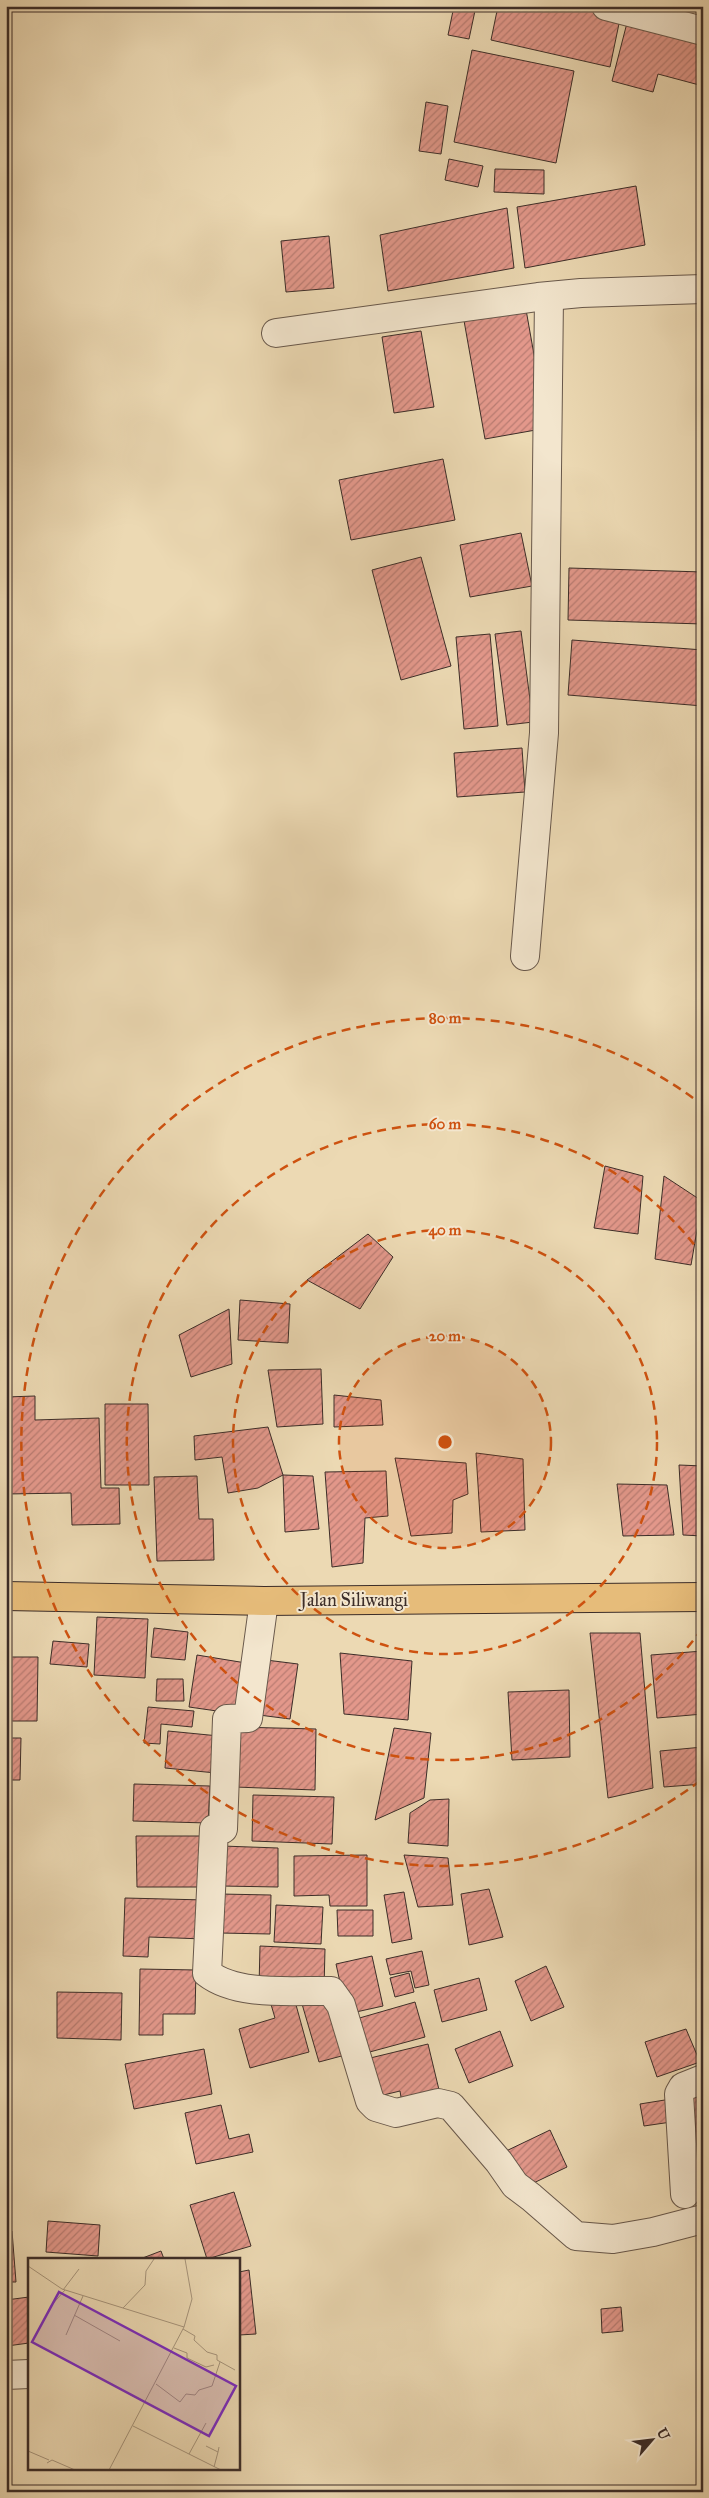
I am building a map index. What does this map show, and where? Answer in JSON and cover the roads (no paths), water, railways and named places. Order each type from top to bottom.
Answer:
[{"type":"main road","name":"Jalan Siliwangi","points":[[6,1596],[264,1600],[703,1597]]},
{"type":"street","points":[[606,6],[703,31]]},
{"type":"street","points":[[276,333],[549,297],[703,289]]},
{"type":"street","points":[[525,956],[544,733],[549,297]]},
{"type":"street","points":[[264,1600],[248,1718],[227,1719],[223,1829],[214,1829],[207,1973],[219,1981],[242,1988],[331,1991],[341,2005],[370,2102],[376,2107],[396,2113],[438,2103],[451,2106],[499,2162],[515,2185],[576,2236],[614,2239],[703,2220]]},
{"type":"street","points":[[685,2194],[679,2094],[683,2088],[703,2079]]},
{"type":"street","points":[[6,2375],[28,2374]]}]
